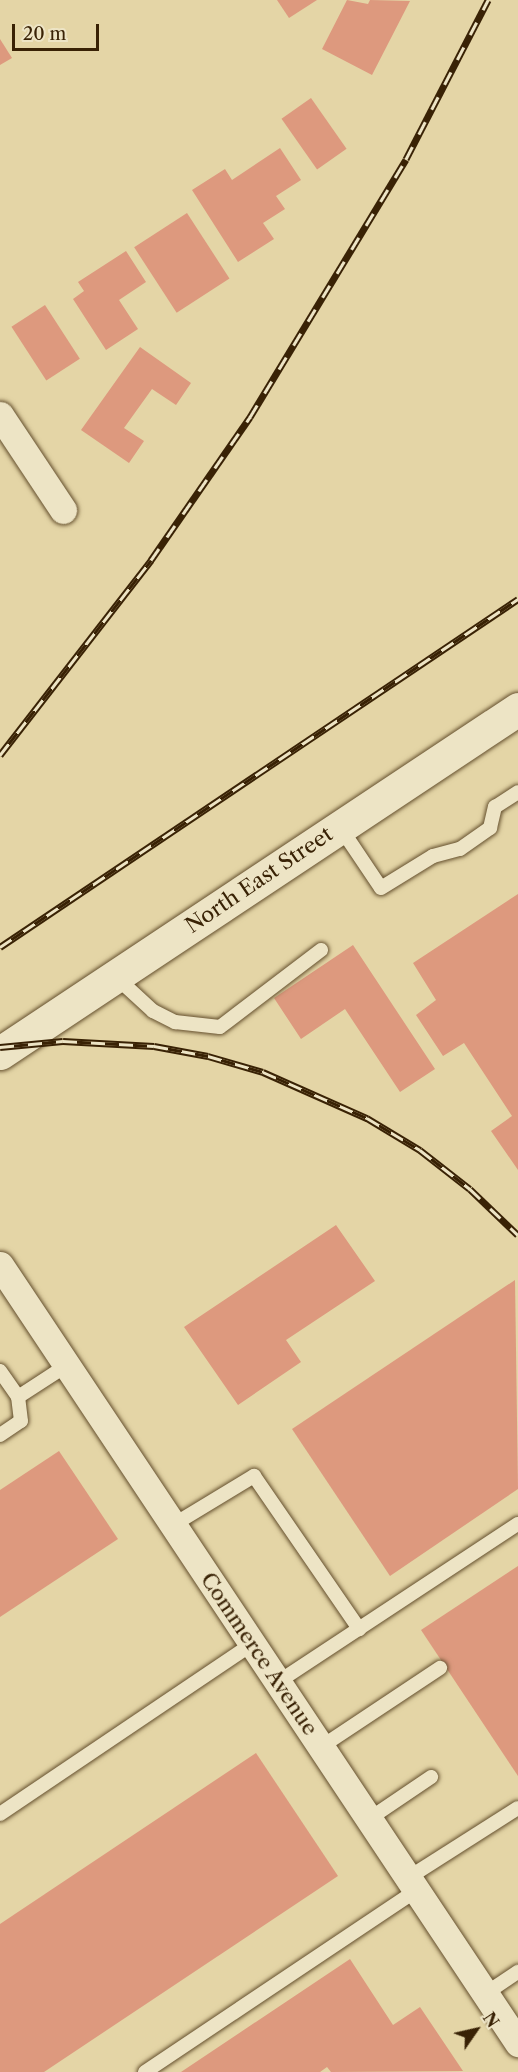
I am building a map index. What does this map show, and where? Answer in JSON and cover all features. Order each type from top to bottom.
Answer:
[{"type":"main road","name":"North East Street","points":[[0,1053],[518,709]]},
{"type":"street","points":[[0,415],[63,510]]},
{"type":"street","name":"Commerce Avenue","points":[[0,1265],[518,2043]]},
{"type":"lane","points":[[340,826],[381,888],[433,856],[459,849],[490,828],[495,807],[518,792]]},
{"type":"lane","points":[[115,976],[153,1011],[175,1022],[220,1027],[321,950]]},
{"type":"lane","points":[[18,1397],[67,1365]]},
{"type":"lane","points":[[0,1371],[18,1397],[21,1421],[0,1435]]},
{"type":"lane","points":[[173,1525],[254,1476],[359,1629]]},
{"type":"lane","points":[[278,1682],[518,1524]]},
{"type":"lane","points":[[0,1814],[252,1644]]},
{"type":"lane","points":[[321,1747],[440,1668]]},
{"type":"lane","points":[[369,1819],[431,1777]]},
{"type":"lane","points":[[145,2072],[518,1808]]},
{"type":"lane","points":[[485,1994],[518,1972]]},
{"type":"building","points":[[277,0],[317,0],[289,18]]},
{"type":"building","points":[[347,0],[368,4],[370,0],[410,1],[372,75],[322,49]]},
{"type":"building","points":[[0,39],[12,58],[0,65]]},
{"type":"building","points":[[311,98],[347,149],[317,169],[282,119]]},
{"type":"building","points":[[280,148],[301,180],[276,196],[285,209],[263,223],[274,239],[238,262],[192,190],[225,169],[232,180]]},
{"type":"building","points":[[187,213],[229,278],[177,313],[134,247]]},
{"type":"building","points":[[126,251],[146,282],[119,300],[138,329],[106,350],[73,299],[84,291],[78,282]]},
{"type":"building","points":[[45,305],[80,359],[46,380],[11,327]]},
{"type":"building","points":[[140,347],[191,383],[176,405],[152,389],[124,428],[144,441],[129,463],[81,430]]},
{"type":"building","points":[[518,894],[518,1170],[491,1131],[512,1116],[464,1043],[443,1056],[416,1015],[436,1000],[413,963]]},
{"type":"building","points":[[353,945],[435,1069],[400,1092],[345,1009],[301,1039],[274,998]]},
{"type":"building","points":[[336,1225],[375,1281],[286,1340],[301,1362],[238,1405],[184,1327]]},
{"type":"building","points":[[515,1280],[518,1489],[390,1576],[292,1429]]},
{"type":"building","points":[[59,1451],[118,1539],[0,1617],[0,1490]]},
{"type":"building","points":[[518,1566],[518,1776],[421,1630]]},
{"type":"building","points":[[256,1753],[338,1876],[44,2072],[0,2072],[0,1924]]},
{"type":"building","points":[[350,1959],[393,2025],[420,2007],[463,2071],[331,2072],[327,2067],[320,2072],[181,2072]]},
{"type":"railway","points":[[0,755],[151,560],[250,417],[406,159],[488,0]]},
{"type":"railway","points":[[0,947],[518,599]]},
{"type":"railway","points":[[0,1047],[63,1041],[154,1046],[208,1056],[263,1072],[367,1118],[420,1150],[470,1189],[518,1235]]}]
